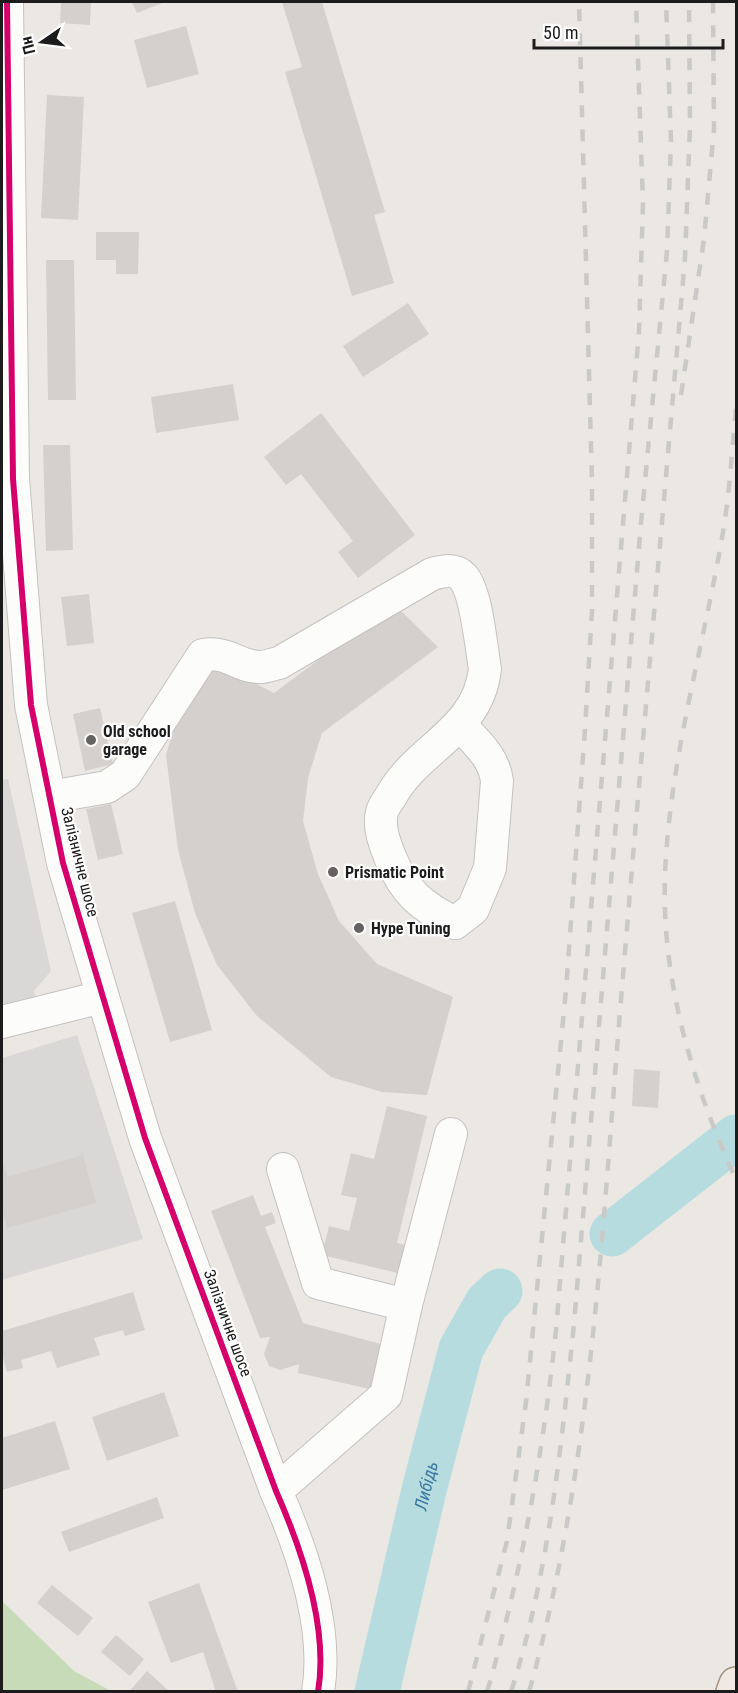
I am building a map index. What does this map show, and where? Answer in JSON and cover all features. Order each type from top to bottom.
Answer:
[{"type":"main road","points":[[733,1692],[736,1684]]},
{"type":"street","name":"Залізничне шосе","points":[[7,2],[4,81],[7,479],[31,705],[63,863],[145,1138],[276,1491],[298,1543],[320,1637],[318,1692]]},
{"type":"street","points":[[50,797],[107,787],[125,775],[203,655],[226,655],[242,663],[260,667],[279,663],[432,574],[451,570],[462,575],[470,588],[484,669],[477,701],[460,725],[397,785],[382,812],[382,838],[399,879],[422,906],[456,923],[473,909],[490,868],[497,781],[495,768],[483,749],[460,725]]},
{"type":"street","points":[[2,1018],[2,1022],[102,997]]},
{"type":"street","points":[[276,1491],[386,1395],[406,1305],[451,1134]]},
{"type":"street","points":[[283,1168],[318,1283],[406,1305]]},
{"type":"shaded area","points":[[8,779],[51,971],[34,991],[39,1008],[2,1016],[2,780]]},
{"type":"shaded area","points":[[77,1035],[143,1239],[2,1280],[2,1058]]},
{"type":"green space","points":[[2,1601],[74,1671],[111,1691],[2,1691]]},
{"type":"building","points":[[61,2],[91,2],[90,25],[60,23]]},
{"type":"building","points":[[132,2],[165,2],[137,13]]},
{"type":"building","points":[[282,2],[322,2],[385,212],[374,215],[394,283],[352,296],[285,72],[302,67]]},
{"type":"building","points":[[186,26],[199,74],[147,88],[134,40]]},
{"type":"building","points":[[47,95],[84,97],[78,220],[41,218]]},
{"type":"building","points":[[96,232],[139,232],[138,274],[116,274],[116,260],[96,260]]},
{"type":"building","points":[[46,260],[74,260],[76,400],[48,400]]},
{"type":"building","points":[[408,303],[429,334],[363,377],[343,346]]},
{"type":"building","points":[[233,384],[239,420],[156,433],[151,397]]},
{"type":"building","points":[[321,413],[415,535],[358,578],[338,552],[353,541],[301,474],[286,485],[264,457]]},
{"type":"building","points":[[43,445],[70,445],[73,550],[46,551]]},
{"type":"building","points":[[89,594],[94,643],[67,646],[61,597]]},
{"type":"building","points":[[394,604],[438,647],[322,733],[308,778],[303,821],[318,874],[339,921],[377,964],[453,997],[427,1095],[382,1092],[331,1077],[257,1016],[217,965],[195,913],[178,850],[166,755],[180,708],[208,659],[274,693]]},
{"type":"building","points":[[100,708],[113,764],[85,771],[73,714]]},
{"type":"building","points":[[111,804],[123,854],[98,860],[86,809]]},
{"type":"building","points":[[175,901],[212,1030],[170,1042],[132,913]]},
{"type":"building","points":[[634,1069],[660,1071],[658,1108],[632,1106]]},
{"type":"building","points":[[387,1106],[427,1116],[397,1243],[413,1247],[406,1275],[322,1255],[329,1226],[349,1231],[357,1198],[341,1195],[351,1153],[374,1159]]},
{"type":"building","points":[[83,1155],[96,1203],[7,1228],[2,1209],[2,1159],[7,1177]]},
{"type":"building","points":[[253,1195],[261,1216],[272,1212],[276,1223],[265,1227],[303,1323],[392,1347],[379,1391],[298,1373],[299,1364],[280,1370],[269,1366],[264,1354],[270,1337],[260,1338],[211,1211]]},
{"type":"building","points":[[133,1292],[145,1330],[125,1336],[123,1330],[94,1338],[100,1355],[57,1368],[51,1351],[21,1360],[23,1368],[7,1372],[2,1354],[2,1331]]},
{"type":"building","points":[[164,1392],[179,1436],[107,1461],[92,1417]]},
{"type":"building","points":[[55,1421],[70,1469],[2,1490],[2,1438]]},
{"type":"building","points":[[157,1497],[164,1518],[69,1552],[61,1532]]},
{"type":"building","points":[[199,1583],[238,1692],[216,1692],[203,1652],[171,1663],[148,1602]]},
{"type":"building","points":[[52,1585],[93,1618],[78,1636],[37,1603]]},
{"type":"building","points":[[116,1635],[144,1659],[130,1676],[101,1652]]},
{"type":"building","points":[[147,1671],[170,1692],[129,1692]]},
{"type":"waterway","name":"Либідь","points":[[612,1234],[736,1137]]},
{"type":"waterway","name":"Либідь","points":[[377,1692],[424,1490],[461,1349],[487,1303],[500,1291]]},
{"type":"railway","points":[[468,1692],[507,1541],[526,1402],[566,990],[585,729],[592,611],[592,483],[579,2]]},
{"type":"railway","points":[[487,1692],[511,1602],[530,1512],[545,1422],[556,1330],[639,331],[643,204],[636,2]]},
{"type":"railway","points":[[511,1692],[535,1602],[552,1510],[574,1324],[641,523],[667,251],[671,141],[666,2]]},
{"type":"railway","points":[[529,1692],[550,1610],[580,1444],[599,1276],[685,258],[690,126],[689,2]]},
{"type":"railway","points":[[681,395],[704,239],[714,129],[713,2]]},
{"type":"railway","points":[[736,409],[724,526],[681,743],[668,830],[665,874],[668,954],[683,1032],[706,1107],[736,1180]]},
{"type":"cycle path","points":[[7,2],[13,479],[31,705],[63,863],[145,1138],[304,1563],[320,1641],[318,1692]]},
{"type":"place","name":"Old school garage","points":[[91,740]]},
{"type":"place","name":"Prismatic Point","points":[[333,872]]},
{"type":"place","name":"Hype Tuning","points":[[359,928]]}]
